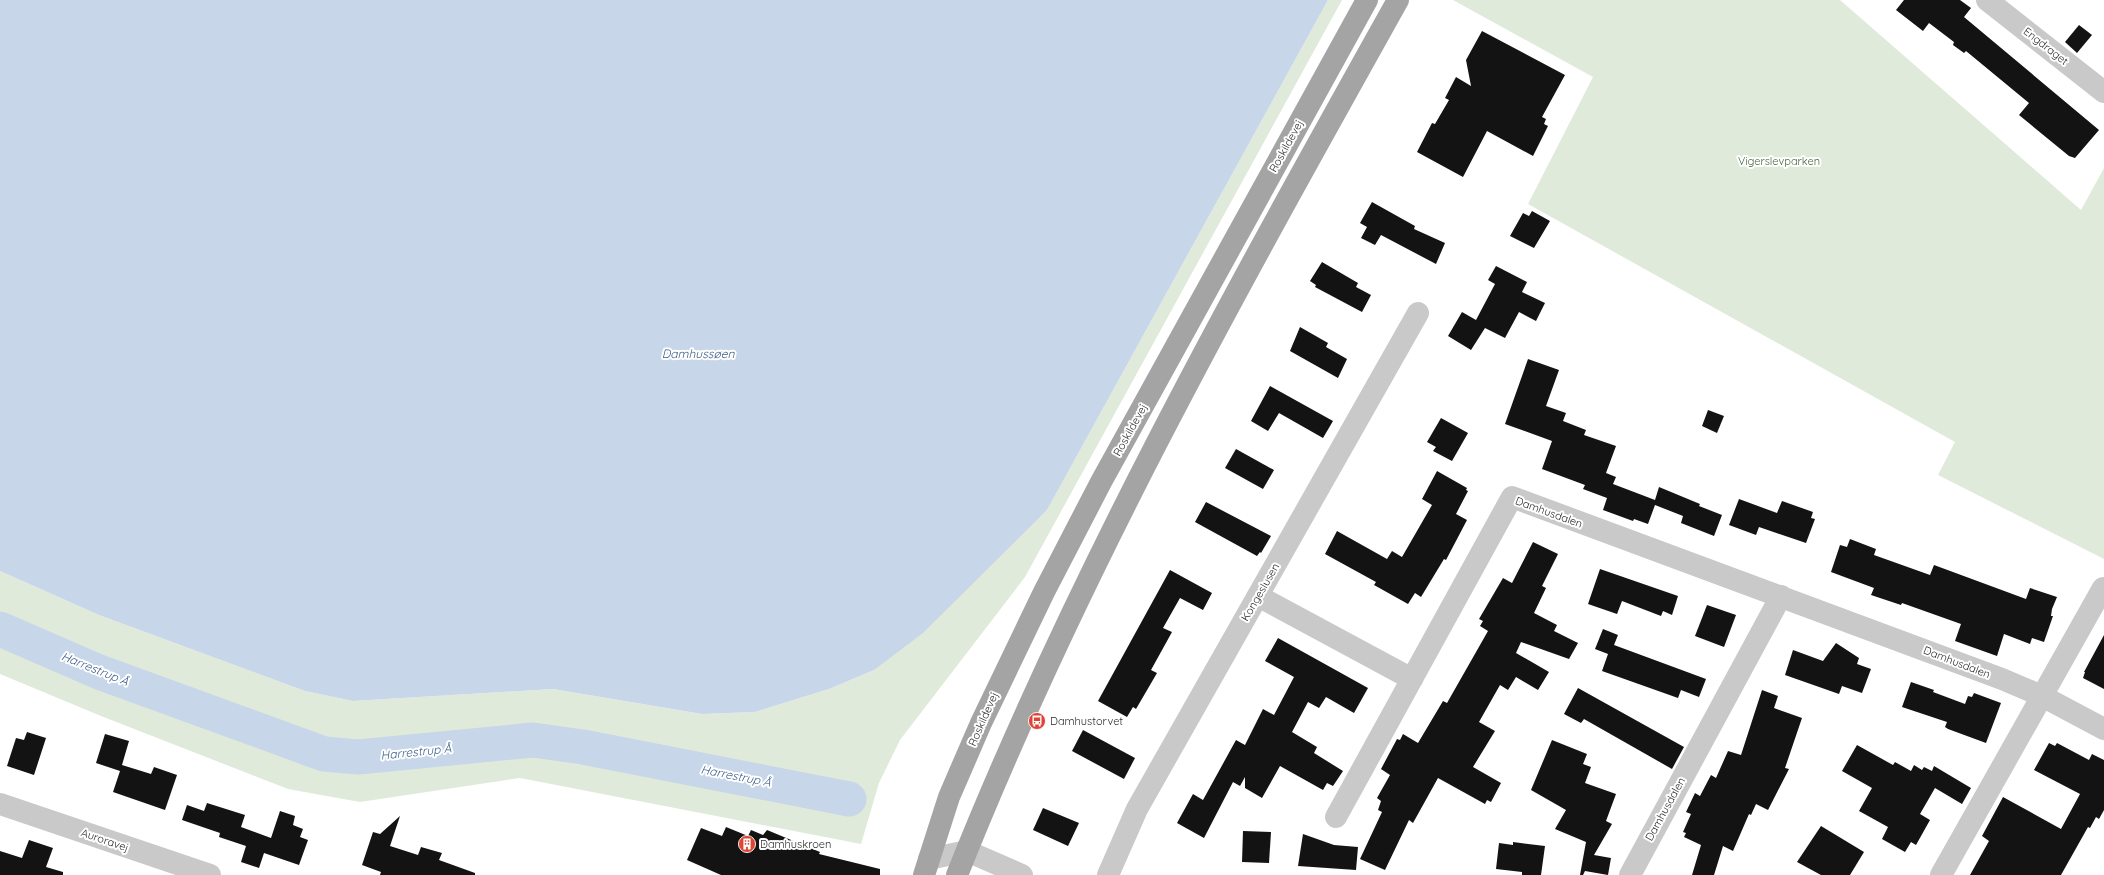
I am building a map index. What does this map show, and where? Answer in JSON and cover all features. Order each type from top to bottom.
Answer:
[{"type":"main road","name":"Roskildevej","points":[[927,867],[949,797],[980,723],[1044,592],[1105,475],[1367,0]]},
{"type":"main road","points":[[960,874],[967,851],[1069,618],[1140,474],[1328,126],[1398,0]]},
{"type":"street","name":"Engdraget","points":[[1987,0],[2104,92]]},
{"type":"street","name":"Kongeslusen","points":[[1108,875],[1137,809],[1418,313]]},
{"type":"street","name":"Damhusdalen","points":[[1336,817],[1512,497],[2002,679],[2042,696],[2104,729]]},
{"type":"street","points":[[1941,875],[2103,588]]},
{"type":"street","points":[[1258,596],[1412,679]]},
{"type":"street","name":"Damhusdalen","points":[[1630,875],[1781,596]]},
{"type":"street","name":"Auroravej","points":[[0,804],[210,875]]},
{"type":"street","points":[[927,867],[967,851],[1022,875]]},
{"type":"street","points":[[927,867],[960,874]]},
{"type":"green space","points":[[1328,0],[1342,0],[1025,577],[900,740],[879,783],[861,844],[520,778],[360,802],[288,789],[101,716],[0,674],[0,571],[99,615],[305,691],[353,701],[553,689],[702,714],[755,712],[829,689],[874,670],[1047,510]]},
{"type":"green space","name":"Vigerslevparken","points":[[1453,0],[1840,0],[2081,210],[2104,168],[2104,559],[1938,475],[1955,442],[1528,204],[1593,77]]},
{"type":"water","name":"Damhussøen","points":[[0,0],[1328,0],[1047,510],[923,633],[874,670],[829,689],[755,712],[702,714],[553,689],[353,701],[305,691],[99,615],[0,571]]},
{"type":"building","points":[[1904,0],[1960,0],[1971,8],[1964,17],[2099,130],[2075,158],[2069,156],[2019,115],[2029,103],[1966,51],[1964,53],[1953,45],[1954,42],[1929,23],[1923,31],[1896,10]]},
{"type":"building","points":[[2079,25],[2092,35],[2077,53],[2065,42]]},
{"type":"building","points":[[1482,31],[1565,75],[1542,117],[1546,119],[1544,124],[1548,126],[1533,156],[1487,131],[1463,177],[1417,152],[1432,123],[1435,124],[1449,100],[1445,98],[1456,77],[1471,86],[1466,60]]},
{"type":"building","points":[[1372,202],[1415,226],[1414,229],[1445,243],[1436,264],[1381,235],[1375,245],[1361,238],[1367,227],[1360,223]]},
{"type":"building","points":[[1532,211],[1550,221],[1534,248],[1510,236],[1523,213],[1529,216]]},
{"type":"building","points":[[1322,262],[1358,283],[1356,287],[1371,295],[1362,312],[1315,287],[1316,285],[1310,281]]},
{"type":"building","points":[[1496,266],[1527,282],[1522,292],[1545,303],[1536,321],[1519,312],[1505,338],[1485,328],[1471,350],[1448,336],[1462,312],[1476,320],[1495,284],[1488,280]]},
{"type":"building","points":[[1300,327],[1328,343],[1326,347],[1347,359],[1338,378],[1290,351]]},
{"type":"building","points":[[1528,359],[1559,370],[1546,406],[1566,413],[1563,421],[1586,430],[1584,435],[1616,446],[1606,473],[1616,477],[1613,484],[1655,500],[1659,487],[1722,515],[1714,536],[1681,523],[1683,516],[1655,505],[1648,524],[1634,519],[1633,521],[1603,510],[1607,498],[1583,489],[1585,485],[1542,469],[1552,441],[1505,424]]},
{"type":"building","points":[[1270,386],[1333,421],[1323,438],[1279,413],[1268,431],[1251,421]]},
{"type":"building","points":[[1708,410],[1724,416],[1717,433],[1702,426]]},
{"type":"building","points":[[1441,418],[1468,433],[1452,461],[1433,451],[1436,447],[1427,442]]},
{"type":"building","points":[[1236,449],[1274,470],[1263,489],[1225,468]]},
{"type":"building","points":[[1437,471],[1467,488],[1466,490],[1468,491],[1456,514],[1467,520],[1446,560],[1444,559],[1421,597],[1415,593],[1408,604],[1374,585],[1376,582],[1325,554],[1337,531],[1387,559],[1392,551],[1402,557],[1432,505],[1422,499]]},
{"type":"building","points":[[1739,499],[1777,513],[1782,501],[1813,512],[1811,518],[1815,519],[1806,543],[1759,527],[1756,535],[1729,525]]},
{"type":"building","points":[[1206,502],[1271,536],[1261,553],[1260,552],[1257,556],[1195,522]]},
{"type":"building","points":[[1850,539],[1876,549],[1874,555],[1930,575],[1934,565],[2026,599],[2030,588],[2057,597],[2052,609],[2051,616],[2053,616],[2044,642],[2032,638],[2030,644],[2004,634],[1997,656],[1955,641],[1961,624],[1902,603],[1901,605],[1871,595],[1874,588],[1831,572],[1840,545],[1847,547]]},
{"type":"building","points":[[1533,542],[1558,554],[1542,586],[1546,588],[1534,613],[1557,625],[1554,631],[1578,643],[1569,659],[1521,642],[1516,653],[1549,672],[1538,690],[1516,677],[1508,690],[1500,685],[1479,722],[1495,731],[1473,767],[1501,783],[1491,802],[1487,800],[1485,804],[1438,778],[1413,823],[1409,820],[1385,870],[1360,859],[1382,812],[1378,810],[1381,801],[1377,798],[1390,775],[1381,769],[1397,739],[1400,740],[1403,734],[1418,743],[1443,701],[1447,703],[1488,631],[1480,626],[1483,621],[1479,619],[1503,578],[1512,583]]},
{"type":"building","points":[[1600,569],[1678,596],[1672,615],[1663,611],[1661,616],[1622,601],[1617,614],[1588,604]]},
{"type":"building","points":[[1170,570],[1212,593],[1203,610],[1180,598],[1163,628],[1172,632],[1151,670],[1157,673],[1136,709],[1133,707],[1127,717],[1098,701]]},
{"type":"building","points":[[1707,605],[1736,615],[1724,647],[1695,636]]},
{"type":"building","points":[[1603,629],[1618,635],[1614,645],[1706,679],[1699,697],[1681,690],[1678,698],[1602,671],[1608,654],[1595,649]]},
{"type":"building","points":[[2104,635],[2104,689],[2083,678],[2084,672]]},
{"type":"building","points":[[1278,638],[1368,688],[1354,713],[1326,697],[1319,708],[1308,702],[1292,732],[1317,747],[1314,753],[1343,771],[1333,786],[1327,783],[1323,790],[1280,766],[1262,798],[1245,788],[1245,777],[1240,786],[1233,782],[1204,838],[1177,823],[1193,794],[1203,800],[1236,740],[1245,745],[1263,709],[1274,715],[1294,677],[1265,661]]},
{"type":"building","points":[[1836,643],[1859,658],[1857,664],[1871,669],[1862,693],[1842,686],[1839,694],[1785,675],[1793,650],[1823,661]]},
{"type":"building","points":[[1911,682],[1934,690],[1933,692],[1965,704],[1968,696],[1972,697],[1974,693],[2001,703],[1986,743],[1948,729],[1945,727],[1947,722],[1902,707]]},
{"type":"building","points":[[1578,688],[1684,747],[1672,769],[1584,719],[1581,723],[1564,714]]},
{"type":"building","points":[[1762,690],[1778,696],[1774,708],[1802,718],[1785,768],[1789,769],[1768,810],[1756,804],[1751,815],[1749,814],[1733,851],[1723,846],[1714,875],[1692,875],[1701,845],[1684,837],[1686,833],[1683,832],[1691,814],[1686,812],[1695,793],[1700,796],[1711,775],[1716,778],[1728,751],[1741,755]]},
{"type":"building","points":[[1083,730],[1135,758],[1124,779],[1072,751]]},
{"type":"building","points":[[27,732],[46,738],[34,775],[7,766],[16,738],[24,740]]},
{"type":"building","points":[[105,734],[129,741],[122,765],[151,774],[154,767],[177,775],[165,810],[113,792],[120,771],[96,763]]},
{"type":"building","points":[[1552,740],[1587,754],[1583,764],[1591,767],[1585,783],[1616,794],[1606,821],[1612,824],[1594,855],[1611,858],[1608,875],[1585,871],[1583,875],[1580,875],[1586,842],[1555,829],[1566,810],[1531,790]]},
{"type":"building","points":[[2049,743],[2055,746],[2057,743],[2089,760],[2092,754],[2104,760],[2104,810],[2099,819],[2096,817],[2090,828],[2088,827],[2061,875],[1970,875],[1989,841],[1982,836],[2003,797],[2061,829],[2080,794],[2034,770]]},
{"type":"building","points":[[1857,745],[1893,765],[1895,762],[1911,771],[1914,765],[1922,770],[1924,767],[1932,771],[1934,766],[1971,788],[1962,804],[1935,788],[1920,814],[1930,820],[1916,845],[1911,842],[1905,852],[1882,839],[1888,827],[1859,811],[1872,788],[1842,771]]},
{"type":"building","points":[[207,803],[245,815],[241,827],[271,838],[280,811],[295,816],[293,825],[303,829],[300,837],[308,840],[299,865],[264,853],[259,868],[241,862],[246,846],[219,837],[220,833],[182,820],[187,805],[204,811]]},
{"type":"building","points":[[1043,808],[1079,823],[1068,846],[1033,830]]},
{"type":"building","points":[[400,816],[390,846],[418,855],[421,847],[442,853],[439,860],[475,873],[475,875],[380,875],[381,872],[362,865],[373,832],[380,834]]},
{"type":"building","points":[[1821,826],[1864,852],[1850,875],[1821,875],[1797,862]]},
{"type":"building","name":"Damhuskroen","points":[[726,827],[748,836],[751,830],[763,835],[767,830],[820,852],[819,854],[880,869],[880,875],[721,875],[687,860],[701,828],[722,836]]},
{"type":"building","points":[[1243,831],[1271,832],[1269,863],[1242,862]]},
{"type":"building","points":[[1303,834],[1334,845],[1358,847],[1356,870],[1298,866]]},
{"type":"building","points":[[29,840],[53,848],[46,867],[63,872],[63,875],[0,875],[0,851],[22,858]]},
{"type":"building","points":[[1513,842],[1545,846],[1541,875],[1522,875],[1522,872],[1496,869],[1499,843],[1513,845]]},
{"type":"waterway","name":"Harrestrup Å","points":[[0,629],[99,672],[324,754],[358,757],[533,740],[583,747],[849,799]]},
{"type":"place","name":"Damhustorvet","points":[[1037,721]]},
{"type":"place","name":"Damhuskroen","points":[[747,844]]}]
